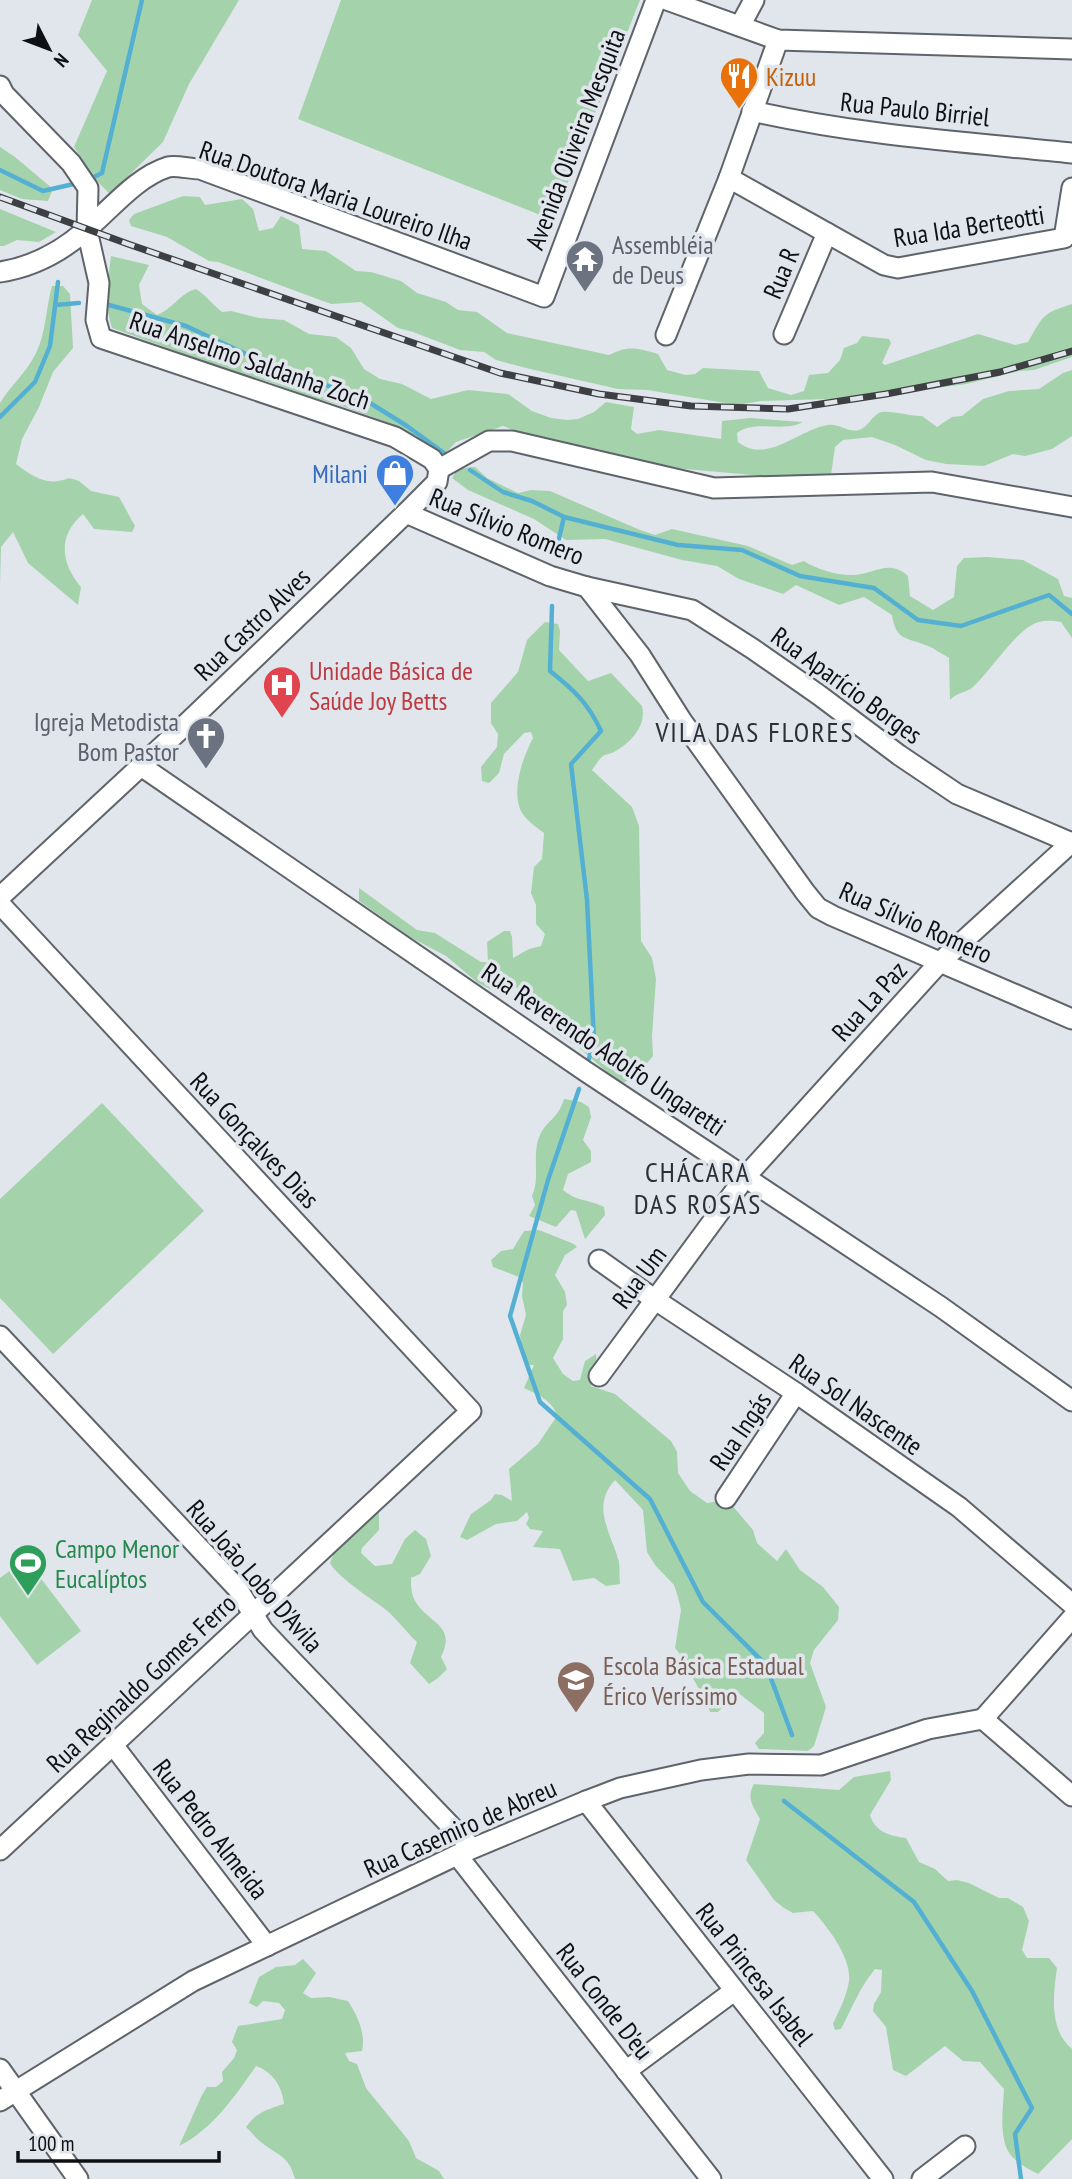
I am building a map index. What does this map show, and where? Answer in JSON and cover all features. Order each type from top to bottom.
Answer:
[{"type":"street","name":"Avenida Oliveira Mesquita","points":[[544,297],[656,0]]},
{"type":"street","points":[[667,0],[778,40],[1072,48]]},
{"type":"street","points":[[740,26],[754,0]]},
{"type":"street","points":[[666,335],[729,178],[778,40]]},
{"type":"street","points":[[0,86],[4,94],[71,163],[88,188],[87,230]]},
{"type":"street","name":"Rua Paulo Birriel","points":[[752,111],[802,123],[883,134],[1072,153]]},
{"type":"street","name":"Rua Doutora Maria Loureiro Ilha","points":[[0,272],[39,263],[68,245],[124,194],[169,167],[200,170],[544,297]]},
{"type":"street","name":"Rua Ida Berteotti","points":[[729,178],[884,265],[898,268],[1063,237],[1071,199]]},
{"type":"street","name":"Rua Anselmo Saldanha Zoch","points":[[87,230],[99,282],[96,320],[101,338],[396,437],[432,459],[439,469]]},
{"type":"street","name":"Rua R","points":[[784,334],[827,233]]},
{"type":"street","points":[[439,469],[489,442],[512,440],[713,488],[932,482],[1072,507]]},
{"type":"street","name":"Rua Castro Alves","points":[[0,897],[406,513],[437,482],[439,469]]},
{"type":"street","name":"Rua Sílvio Romero","points":[[406,513],[550,576],[587,587],[640,655],[689,731],[818,908],[1072,1019]]},
{"type":"street","name":"Rua Aparício Borges","points":[[587,587],[692,610],[752,649],[915,767],[957,794],[1072,843]]},
{"type":"street","name":"Rua Reverendo Adolfo Ungaretti","points":[[141,766],[585,1070],[941,1307],[1072,1401]]},
{"type":"street","name":"Rua La Paz","points":[[746,1176],[939,962],[1072,843]]},
{"type":"street","name":"Rua Gonçalves Dias","points":[[0,904],[471,1411]]},
{"type":"street","name":"Rua Um","points":[[599,1376],[746,1176]]},
{"type":"street","name":"Rua Sol Nascente","points":[[599,1260],[959,1507],[1072,1604]]},
{"type":"street","name":"Rua João Lobo D'Avila","points":[[0,1336],[237,1588],[263,1630],[464,1852]]},
{"type":"street","name":"Rua Ingás","points":[[726,1498],[796,1393]]},
{"type":"street","name":"Rua Reginaldo Gomes Ferro","points":[[0,1850],[471,1411]]},
{"type":"street","points":[[1072,1618],[983,1719],[1072,1796]]},
{"type":"street","name":"Rua Casemiro de Abreu","points":[[8,2096],[193,1981],[464,1852],[586,1801],[620,1788],[701,1770],[749,1763],[821,1765],[928,1729],[983,1719]]},
{"type":"street","name":"Rua Pedro Almeida","points":[[113,1745],[267,1945]]},
{"type":"street","name":"Rua Princesa Isabel","points":[[586,1801],[883,2179]]},
{"type":"street","name":"Rua Conde D'eu","points":[[464,1852],[626,2071],[711,2179]]},
{"type":"street","points":[[626,2071],[734,1991]]},
{"type":"street","points":[[0,2069],[8,2096],[78,2179]]},
{"type":"street","points":[[922,2179],[965,2146]]},
{"type":"green space","points":[[92,0],[239,0],[189,84],[163,142],[110,194],[95,179],[74,147],[107,71],[78,35]]},
{"type":"green space","points":[[341,0],[640,0],[553,220],[298,119]]},
{"type":"green space","points":[[0,147],[53,189],[48,201],[22,199],[0,190]]},
{"type":"green space","points":[[183,196],[200,197],[205,205],[242,199],[253,209],[259,231],[273,228],[281,216],[299,225],[302,249],[326,251],[356,271],[371,272],[401,281],[417,293],[446,302],[458,310],[477,312],[507,333],[609,355],[633,348],[644,350],[658,354],[667,370],[686,375],[695,374],[703,368],[759,371],[768,388],[791,395],[804,391],[809,375],[828,373],[840,360],[844,348],[857,343],[862,336],[889,339],[891,343],[882,363],[885,365],[978,334],[1015,345],[1028,342],[1044,317],[1054,310],[1072,304],[1072,357],[1034,370],[966,384],[862,398],[761,401],[737,405],[647,390],[618,389],[496,360],[484,352],[460,350],[398,328],[361,302],[331,304],[209,261],[167,237],[131,226],[129,220],[134,214]]},
{"type":"green space","points":[[0,209],[56,232],[39,242],[17,240],[0,246]]},
{"type":"green space","points":[[111,256],[149,265],[139,285],[142,304],[157,315],[196,289],[222,312],[231,311],[259,318],[284,320],[309,334],[336,337],[351,348],[364,369],[380,379],[402,384],[431,399],[468,390],[508,394],[532,411],[567,420],[578,419],[594,412],[606,402],[634,407],[631,429],[637,434],[659,430],[721,439],[722,421],[750,418],[803,422],[787,426],[753,427],[737,433],[738,442],[760,450],[783,444],[828,425],[859,430],[883,412],[922,416],[937,427],[952,417],[962,416],[983,399],[1009,391],[1039,389],[1072,370],[1072,436],[1052,449],[1025,456],[1013,454],[984,466],[926,460],[872,437],[843,440],[835,447],[831,475],[822,481],[640,465],[599,449],[548,443],[503,426],[456,442],[442,457],[392,424],[112,328],[107,301]]},
{"type":"green space","points":[[52,286],[63,286],[70,294],[73,348],[53,372],[22,439],[16,464],[28,473],[47,481],[69,478],[79,481],[91,491],[119,497],[135,526],[132,532],[94,529],[83,514],[75,522],[69,531],[65,550],[69,569],[81,587],[78,605],[28,563],[13,532],[1,547],[0,586],[0,403],[36,353],[42,337]]},
{"type":"green space","points":[[471,467],[518,493],[531,490],[550,491],[655,535],[672,529],[748,546],[792,565],[804,561],[839,574],[851,575],[894,568],[908,576],[910,596],[933,610],[954,597],[957,566],[964,558],[1023,560],[1058,579],[1064,596],[1072,598],[1072,638],[1061,622],[1044,621],[1031,626],[1013,641],[973,687],[950,700],[949,658],[904,637],[896,630],[892,615],[864,597],[839,605],[796,585],[783,594],[739,579],[717,566],[682,560],[605,539],[566,540],[534,519],[468,490],[452,478],[457,470]]},
{"type":"green space","points":[[545,622],[558,624],[559,650],[588,681],[611,673],[642,706],[642,720],[636,733],[620,748],[603,756],[592,770],[632,807],[639,826],[641,941],[652,958],[656,979],[653,1056],[635,1077],[621,1084],[578,1047],[555,1032],[509,980],[490,989],[478,983],[446,956],[410,937],[359,901],[359,888],[417,930],[435,933],[481,962],[488,962],[487,942],[504,931],[510,931],[512,937],[513,958],[541,946],[545,934],[536,924],[536,905],[531,893],[534,867],[542,859],[544,833],[522,813],[517,791],[522,763],[533,738],[531,732],[524,733],[504,754],[499,773],[489,783],[482,781],[481,767],[497,747],[498,734],[491,723],[491,703],[518,672],[527,640]]},
{"type":"green space","points":[[564,1099],[581,1102],[589,1107],[591,1117],[583,1140],[591,1151],[591,1162],[568,1174],[563,1190],[574,1197],[604,1207],[605,1215],[585,1239],[576,1211],[571,1210],[556,1227],[529,1216],[535,1205],[532,1196],[536,1181],[537,1143]]},
{"type":"green space","points":[[102,1103],[204,1211],[53,1354],[0,1298],[0,1199]]},
{"type":"green space","points":[[539,1230],[577,1247],[565,1255],[555,1275],[565,1292],[567,1305],[563,1311],[563,1339],[553,1358],[563,1374],[573,1381],[580,1380],[585,1361],[596,1354],[597,1368],[591,1386],[615,1394],[671,1441],[677,1452],[678,1473],[690,1491],[707,1503],[719,1501],[731,1504],[753,1530],[757,1543],[777,1561],[786,1549],[800,1570],[823,1587],[839,1607],[838,1620],[814,1650],[810,1663],[826,1707],[814,1746],[808,1751],[759,1749],[755,1743],[764,1733],[764,1713],[737,1692],[718,1712],[710,1712],[706,1700],[675,1648],[681,1610],[674,1585],[647,1552],[643,1510],[615,1480],[604,1500],[603,1510],[619,1562],[620,1584],[606,1586],[594,1578],[573,1581],[560,1549],[533,1547],[543,1531],[530,1529],[526,1524],[529,1518],[527,1512],[517,1521],[496,1524],[467,1540],[460,1537],[471,1514],[495,1494],[512,1501],[509,1469],[538,1444],[557,1416],[548,1402],[524,1388],[534,1365],[527,1365],[523,1360],[520,1335],[526,1315],[522,1296],[523,1283],[519,1277],[493,1267],[491,1260],[501,1251],[513,1249],[524,1231]]},
{"type":"green space","points":[[376,1508],[379,1511],[379,1530],[362,1548],[361,1553],[375,1566],[392,1564],[405,1539],[415,1530],[426,1539],[431,1556],[420,1574],[411,1578],[412,1590],[421,1609],[443,1631],[446,1638],[441,1657],[447,1669],[429,1684],[410,1663],[417,1642],[386,1609],[346,1580],[330,1563],[338,1543]]},
{"type":"green space","name":"Campo Menor Eucalíptos","points":[[26,1559],[81,1631],[37,1665],[0,1616],[0,1578]]},
{"type":"green space","points":[[890,1771],[891,1780],[870,1815],[875,1825],[889,1834],[906,1838],[919,1862],[935,1869],[948,1881],[969,1883],[999,1898],[1008,1898],[1023,1907],[1029,1921],[1022,1950],[1027,1958],[1049,1958],[1057,1968],[1054,1989],[1056,2022],[1059,2032],[1072,2049],[1072,2139],[1038,2174],[1010,2155],[1003,2128],[1004,2089],[980,2062],[963,2061],[945,2046],[906,2076],[893,2070],[886,2027],[873,2011],[881,1992],[882,1970],[875,1969],[841,2029],[835,2030],[833,2024],[845,1998],[849,1981],[843,1953],[813,1911],[793,1913],[784,1908],[774,1900],[746,1860],[760,1819],[751,1798],[754,1784],[839,1790],[854,1777]]},
{"type":"green space","points":[[303,1959],[316,1973],[303,1993],[311,1998],[329,1997],[348,2001],[360,2024],[363,2038],[362,2051],[345,2053],[349,2061],[357,2064],[366,2088],[409,2141],[416,2158],[439,2171],[444,2179],[295,2179],[286,2161],[246,2127],[258,2115],[284,2104],[276,2080],[256,2066],[213,2121],[179,2146],[207,2087],[216,2087],[223,2081],[222,2072],[237,2050],[232,2042],[238,2026],[282,2019],[285,2010],[279,2003],[263,2001],[257,2007],[249,2003],[259,1977],[276,1967],[295,1965]]},
{"type":"waterway","points":[[90,179],[102,173],[142,0]]},
{"type":"waterway","points":[[0,170],[43,191],[78,183]]},
{"type":"waterway","points":[[0,417],[35,382],[50,346],[58,282]]},
{"type":"waterway","points":[[55,305],[79,303]]},
{"type":"waterway","points":[[109,305],[186,326],[267,364],[362,398],[444,453]]},
{"type":"waterway","points":[[470,470],[503,492],[532,501],[564,517],[678,545],[742,550],[800,576],[874,588],[918,620],[961,626],[1049,595],[1072,614]]},
{"type":"waterway","points":[[558,556],[557,547],[564,517]]},
{"type":"waterway","points":[[552,606],[550,671],[580,698],[601,731],[571,764],[587,900],[594,1040],[587,1066]]},
{"type":"waterway","points":[[579,1089],[548,1180],[510,1316],[540,1402],[650,1499],[703,1602],[766,1665],[792,1735]]},
{"type":"waterway","points":[[784,1801],[914,1902],[972,1991],[1032,2108],[1015,2134],[1021,2179]]},
{"type":"railway","points":[[0,197],[500,373],[599,394],[691,406],[788,409],[1000,372],[1072,351]]},
{"type":"place","name":"Kizuu","points":[[739,110]]},
{"type":"place","name":"Assembléia de Deus","points":[[585,293]]},
{"type":"place","name":"Milani","points":[[395,507]]},
{"type":"place","name":"Unidade Básica de Saúde Joy Betts","points":[[282,719]]},
{"type":"place","name":"Igreja Metodista Bom Pastor","points":[[206,770]]},
{"type":"place","name":"Campo Menor Eucalíptos","points":[[28,1597]]},
{"type":"place","name":"Escola Básica Estadual Érico Veríssimo","points":[[576,1714]]},
{"type":"district","name":"VILA DAS FLORES","points":[[755,731]]},
{"type":"district","name":"CHÁCARA DAS ROSAS","points":[[698,1187]]}]
